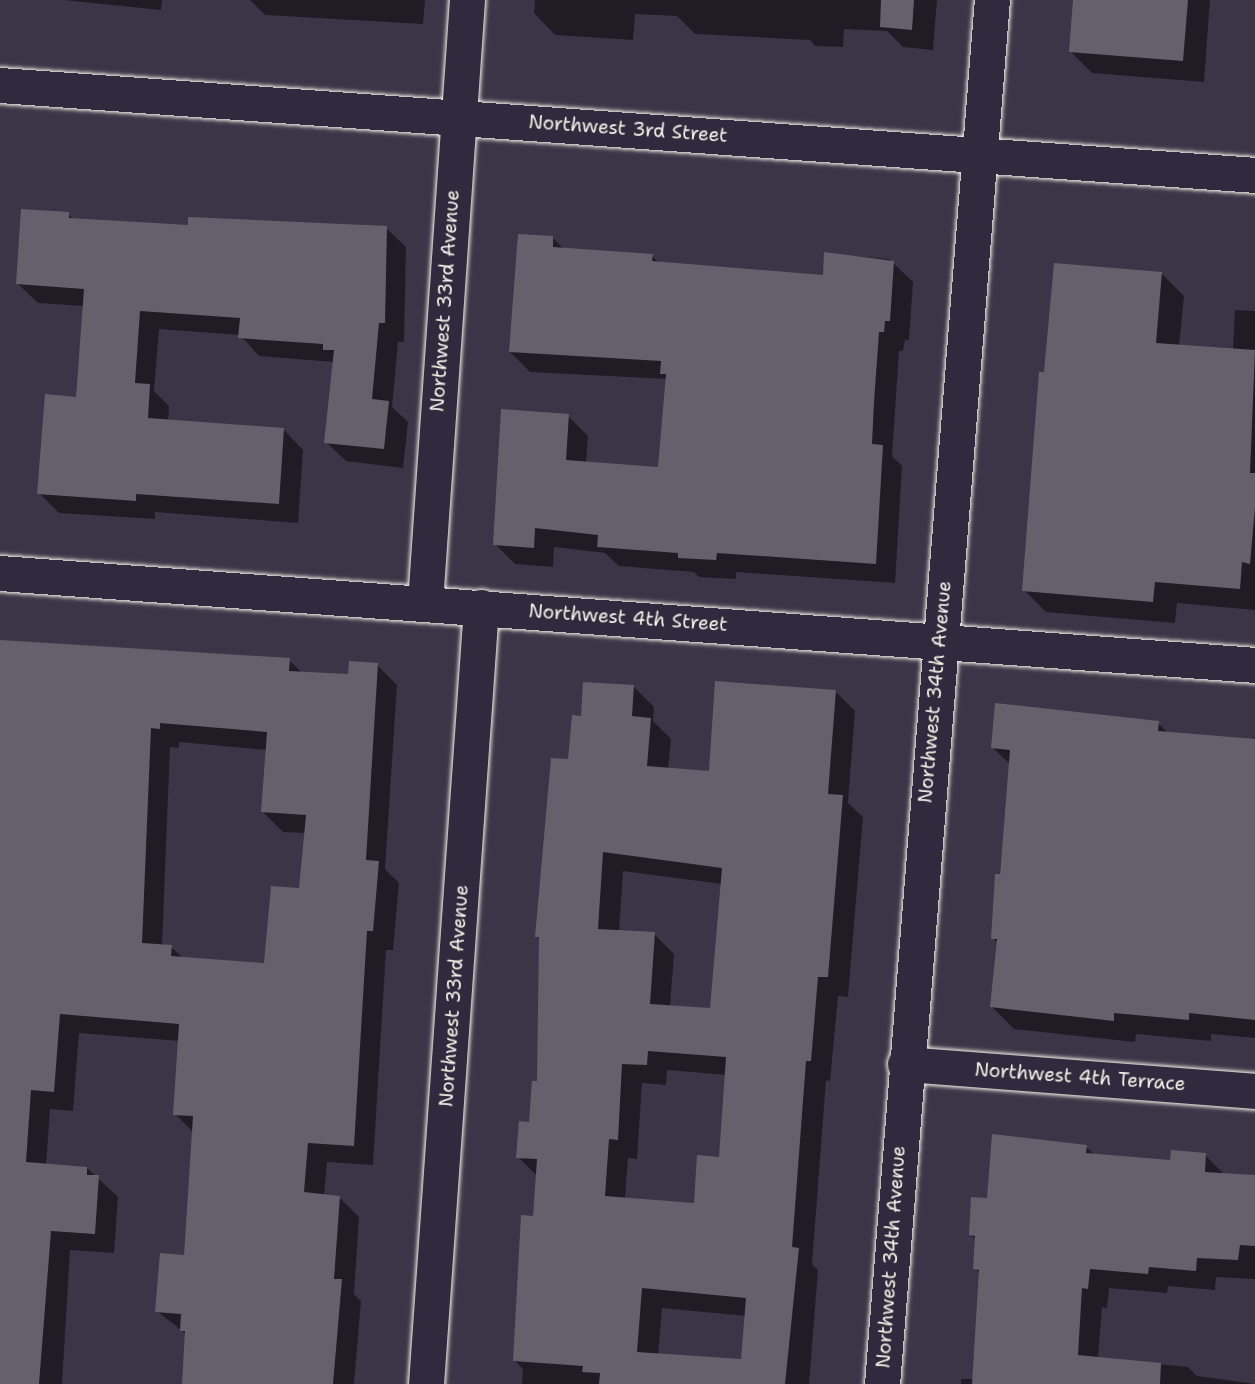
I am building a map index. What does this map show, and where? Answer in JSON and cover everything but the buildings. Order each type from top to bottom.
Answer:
[{"type":"street","name":"Northwest 33rd Avenue","points":[[425,603],[467,0]]},
{"type":"street","name":"Northwest 34th Avenue","points":[[881,1384],[992,0]]},
{"type":"street","name":"Northwest 3rd Street","points":[[0,85],[1255,175]]},
{"type":"street","name":"Northwest 4th Street","points":[[0,573],[1255,665]]},
{"type":"street","name":"Northwest 33rd Avenue","points":[[426,1384],[481,607]]},
{"type":"street","name":"Northwest 4th Terrace","points":[[905,1065],[1255,1090]]}]
